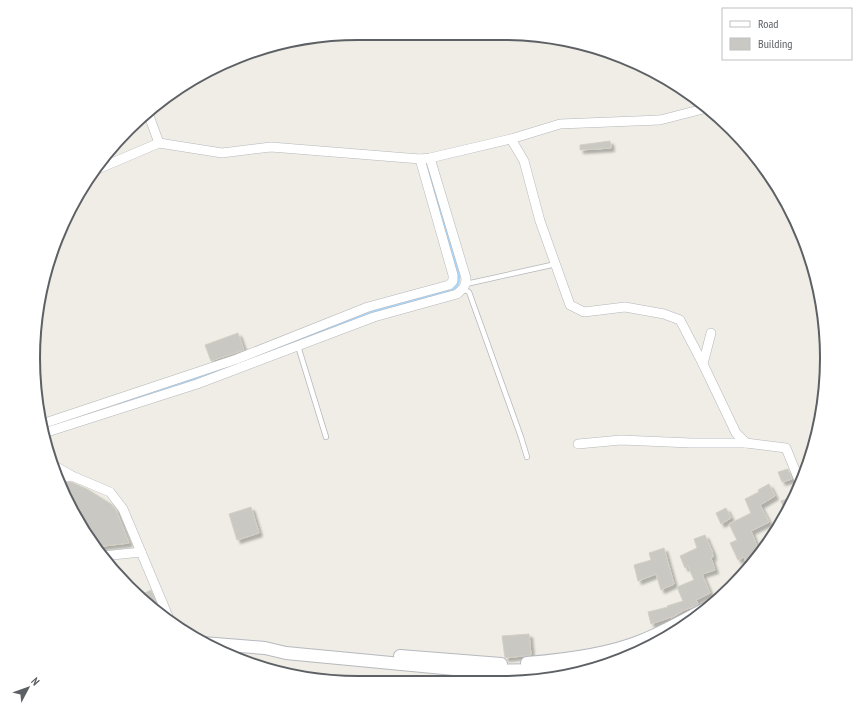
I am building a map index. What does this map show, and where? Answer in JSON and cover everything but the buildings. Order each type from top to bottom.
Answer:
[{"type":"main road","points":[[265,648],[284,645],[456,661],[507,664],[554,661],[626,646],[643,640],[679,622]]},
{"type":"main road","points":[[220,644],[265,648],[286,653],[467,676]]},
{"type":"main road","points":[[486,676],[552,670],[583,665]]},
{"type":"street","points":[[105,166],[159,143],[222,153],[271,147],[430,158],[510,139],[560,124],[660,120],[701,110]]},
{"type":"street","points":[[150,118],[159,143]]},
{"type":"street","points":[[510,139],[524,161],[540,221],[570,305],[584,312],[625,307],[664,314],[680,320],[736,432],[746,443]]},
{"type":"street","points":[[49,431],[197,384],[368,307],[449,285],[453,281],[453,275],[420,158]]},
{"type":"street","points":[[47,423],[298,346],[374,317],[457,294],[465,286],[466,278],[430,158]]},
{"type":"street","points":[[702,364],[711,333]]},
{"type":"street","points":[[578,444],[621,440],[691,443],[746,443],[786,448],[798,476]]},
{"type":"street","points":[[60,469],[72,476],[110,492],[123,508],[166,611]]},
{"type":"street","points":[[63,477],[72,476]]},
{"type":"street","points":[[109,555],[141,552]]},
{"type":"lane","points":[[527,457],[469,292],[465,286],[556,264]]},
{"type":"lane","points":[[298,346],[326,437]]},
{"type":"waterway","points":[[274,350],[375,311],[453,290],[456,287],[459,276],[428,168]]},
{"type":"waterway","points":[[118,403],[227,368]]}]
